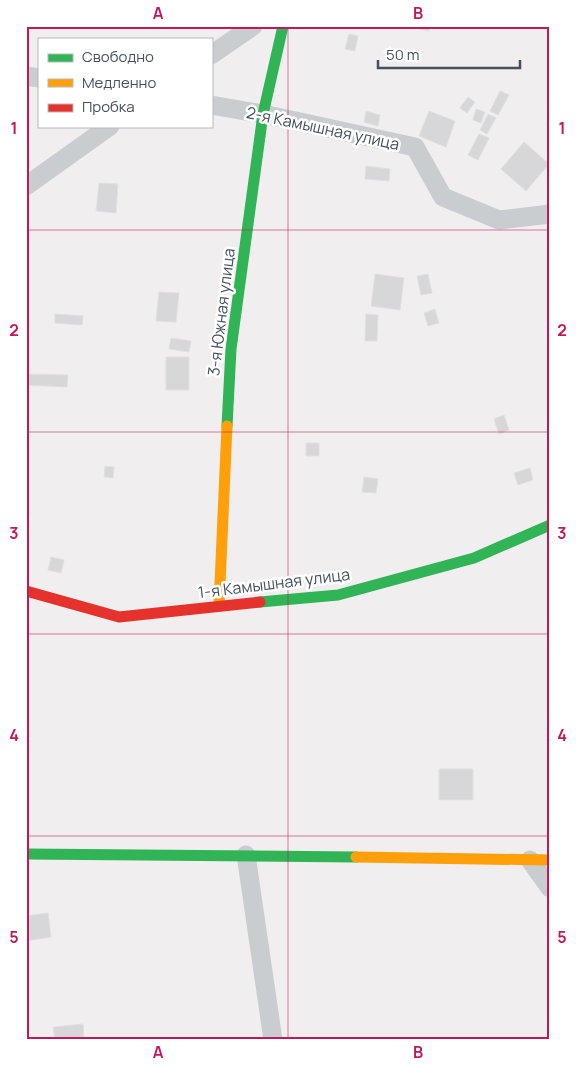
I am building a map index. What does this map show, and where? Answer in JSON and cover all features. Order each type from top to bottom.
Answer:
[{"type":"street","points":[[212,54],[254,26]]},
{"type":"street","name":"3-я Южная улица","points":[[219,606],[230,349],[263,114],[283,26]]},
{"type":"street","name":"2-я Камышная улица","points":[[212,105],[263,114],[415,147],[443,197],[500,220],[550,214]]},
{"type":"street","points":[[26,186],[107,128]]},
{"type":"street","name":"1-я Камышная улица","points":[[26,591],[119,617],[338,595],[474,558],[550,525]]},
{"type":"street","points":[[26,854],[246,855],[550,860]]},
{"type":"street","points":[[246,855],[272,1040]]},
{"type":"street","points":[[530,860],[550,888]]},
{"type":"building","points":[[419,26],[430,26],[429,31],[419,29]]},
{"type":"building","points":[[349,34],[358,36],[355,51],[345,49]]},
{"type":"building","points":[[500,91],[509,95],[498,115],[490,111]]},
{"type":"building","points":[[468,97],[475,102],[467,113],[460,108]]},
{"type":"building","points":[[476,109],[485,112],[481,123],[473,120]]},
{"type":"building","points":[[366,111],[380,115],[378,126],[364,122]]},
{"type":"building","points":[[429,111],[455,121],[446,147],[419,136]]},
{"type":"building","points":[[488,114],[496,118],[487,134],[480,130]]},
{"type":"building","points":[[479,134],[489,138],[478,160],[468,155]]},
{"type":"building","points":[[524,142],[549,164],[526,191],[501,169]]},
{"type":"building","points":[[366,166],[390,169],[389,181],[365,179]]},
{"type":"building","points":[[99,183],[118,184],[116,213],[96,211]]},
{"type":"building","points":[[375,274],[404,278],[400,310],[371,306]]},
{"type":"building","points":[[428,274],[432,293],[421,295],[417,276]]},
{"type":"building","points":[[159,292],[179,293],[176,322],[156,321]]},
{"type":"building","points":[[435,309],[439,323],[428,326],[424,313]]},
{"type":"building","points":[[55,314],[83,316],[82,325],[55,323]]},
{"type":"building","points":[[366,314],[378,315],[377,341],[365,341]]},
{"type":"building","points":[[171,338],[191,341],[189,352],[169,349]]},
{"type":"building","points":[[166,357],[189,357],[189,390],[166,390]]},
{"type":"building","points":[[26,374],[68,375],[67,387],[26,385]]},
{"type":"building","points":[[504,415],[509,430],[499,434],[494,419]]},
{"type":"building","points":[[306,443],[319,443],[319,456],[306,456]]},
{"type":"building","points":[[105,466],[114,467],[113,478],[104,477]]},
{"type":"building","points":[[530,468],[533,480],[518,485],[514,473]]},
{"type":"building","points":[[364,477],[378,479],[376,493],[362,492]]},
{"type":"building","points":[[26,511],[29,512],[26,540]]},
{"type":"building","points":[[51,557],[64,560],[61,573],[48,570]]},
{"type":"building","points":[[439,769],[473,769],[473,800],[439,800]]},
{"type":"building","points":[[48,913],[51,937],[26,941],[26,916]]},
{"type":"building","points":[[83,1024],[84,1040],[55,1040],[53,1027]]},
{"type":"traffic: fast","points":[[227,426],[231,349],[263,114],[283,26]]},
{"type":"traffic: fast","points":[[260,602],[338,595],[474,558],[550,525]]},
{"type":"traffic: fast","points":[[26,854],[356,857]]},
{"type":"traffic: slow","points":[[219,606],[227,426]]},
{"type":"traffic: slow","points":[[356,857],[550,860]]},
{"type":"traffic: jam","points":[[26,591],[119,617],[260,602]]}]
